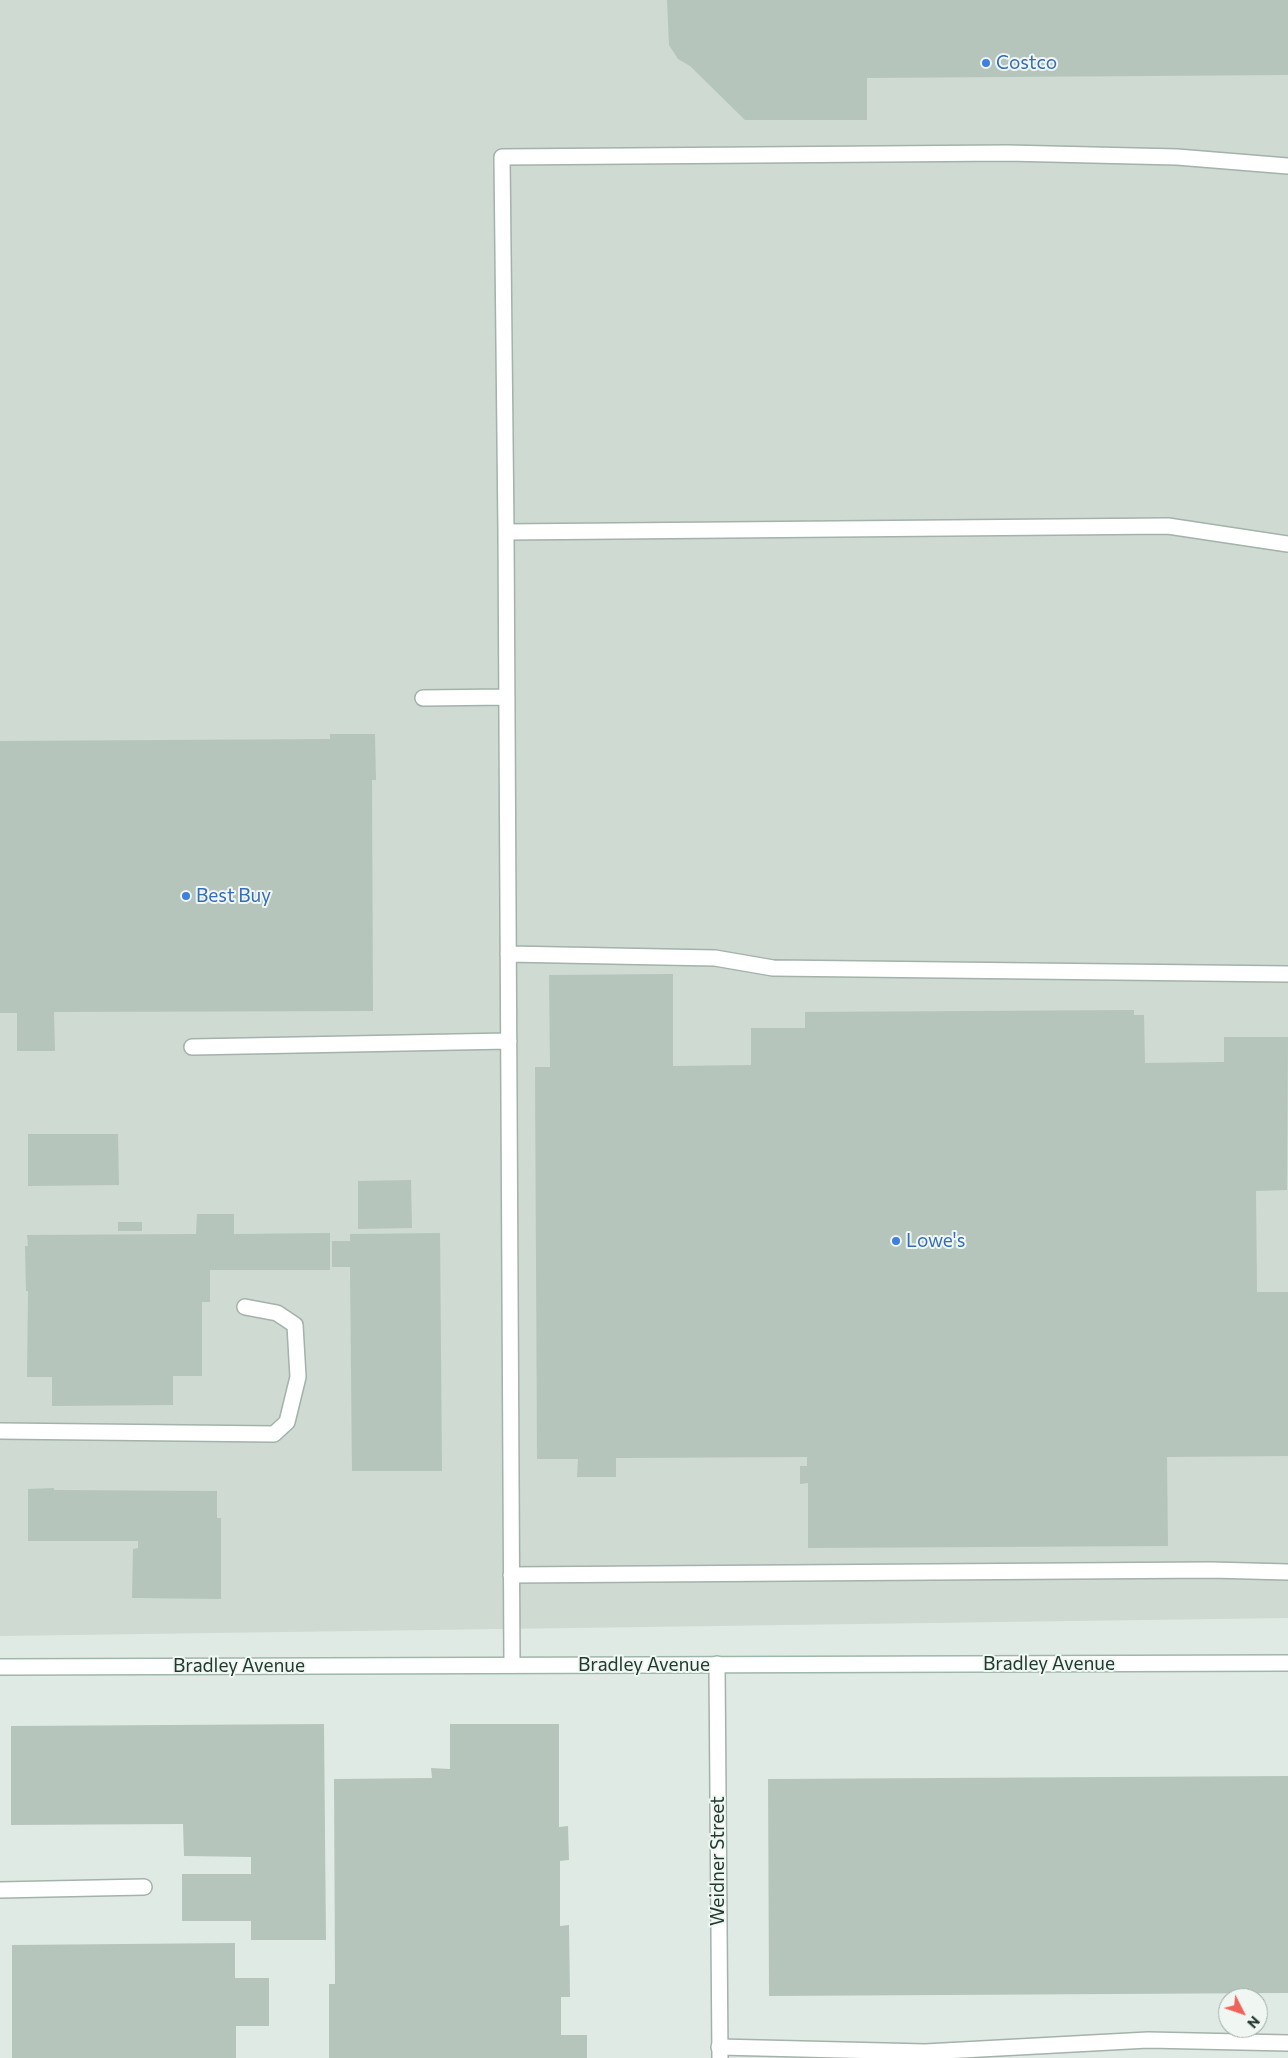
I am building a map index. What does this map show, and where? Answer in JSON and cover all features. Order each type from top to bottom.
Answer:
[{"type":"street","points":[[512,1665],[506,532],[502,157],[1008,153],[1177,158],[1288,166]]},
{"type":"street","points":[[506,532],[1168,526],[1288,544]]},
{"type":"street","points":[[423,698],[507,697]]},
{"type":"street","points":[[508,954],[715,958],[773,968],[1288,974]]},
{"type":"street","points":[[192,1047],[509,1041]]},
{"type":"street","points":[[0,1430],[274,1434],[287,1422],[298,1377],[295,1325],[277,1313],[245,1307]]},
{"type":"street","points":[[511,1575],[1212,1570],[1288,1572]]},
{"type":"street","name":"Bradley Avenue","points":[[0,1667],[1288,1663]]},
{"type":"street","name":"Weidner Street","points":[[717,1664],[719,2053]]},
{"type":"street","points":[[0,1890],[144,1887]]},
{"type":"street","points":[[719,2053],[926,2052],[1148,2040],[1288,2043]]},
{"type":"shaded area","points":[[0,0],[1288,0],[1288,1618],[0,1636]]},
{"type":"building","name":"Costco","points":[[667,0],[1288,0],[1288,75],[867,78],[867,120],[745,120],[690,66],[678,59],[669,45]]},
{"type":"building","name":"Best Buy","points":[[330,734],[375,734],[376,780],[372,780],[373,1011],[54,1012],[55,1051],[17,1051],[17,1013],[0,1013],[0,741],[330,739]]},
{"type":"building","name":"Lowe's","points":[[673,974],[673,1066],[751,1065],[751,1028],[805,1028],[805,1012],[1134,1010],[1134,1015],[1144,1015],[1145,1063],[1224,1062],[1224,1037],[1288,1037],[1287,1190],[1256,1191],[1257,1292],[1288,1292],[1288,1456],[1167,1457],[1168,1546],[808,1548],[808,1483],[800,1484],[800,1466],[807,1466],[807,1457],[616,1458],[616,1477],[577,1477],[578,1459],[537,1459],[535,1067],[550,1067],[549,975]]},
{"type":"building","points":[[28,1134],[118,1134],[119,1185],[28,1186]]},
{"type":"building","points":[[411,1180],[412,1228],[358,1229],[358,1181]]},
{"type":"building","points":[[197,1214],[234,1214],[234,1234],[330,1233],[330,1270],[210,1270],[210,1302],[202,1302],[202,1376],[173,1376],[173,1405],[52,1406],[52,1377],[27,1377],[28,1291],[26,1291],[25,1246],[28,1246],[27,1235],[196,1234]]},
{"type":"building","points":[[118,1222],[142,1222],[142,1231],[118,1231]]},
{"type":"building","points":[[440,1233],[442,1471],[352,1471],[350,1267],[332,1267],[332,1241],[350,1241],[350,1234]]},
{"type":"building","points":[[54,1488],[54,1490],[217,1491],[217,1518],[221,1518],[221,1599],[132,1598],[133,1549],[138,1548],[138,1541],[28,1541],[28,1489]]},
{"type":"building","points":[[324,1724],[326,1940],[251,1940],[251,1921],[182,1921],[182,1874],[251,1874],[251,1857],[184,1856],[183,1824],[11,1825],[11,1726]]},
{"type":"building","points":[[450,1724],[559,1724],[559,1827],[568,1826],[569,1860],[560,1861],[560,1926],[569,1925],[570,1997],[561,1997],[561,2035],[587,2035],[587,2058],[329,2058],[329,1984],[335,1984],[334,1779],[432,1778],[431,1768],[450,1769]]},
{"type":"building","points":[[1288,1776],[1288,1993],[1268,1993],[1268,1988],[1218,1988],[1218,1993],[769,1996],[768,1779]]},
{"type":"building","points":[[235,1943],[235,1978],[269,1978],[269,2026],[236,2026],[236,2058],[12,2058],[12,1945]]},
{"type":"place","name":"Costco","points":[[986,63]]},
{"type":"place","name":"Best Buy","points":[[186,896]]},
{"type":"place","name":"Lowe's","points":[[896,1241]]}]
